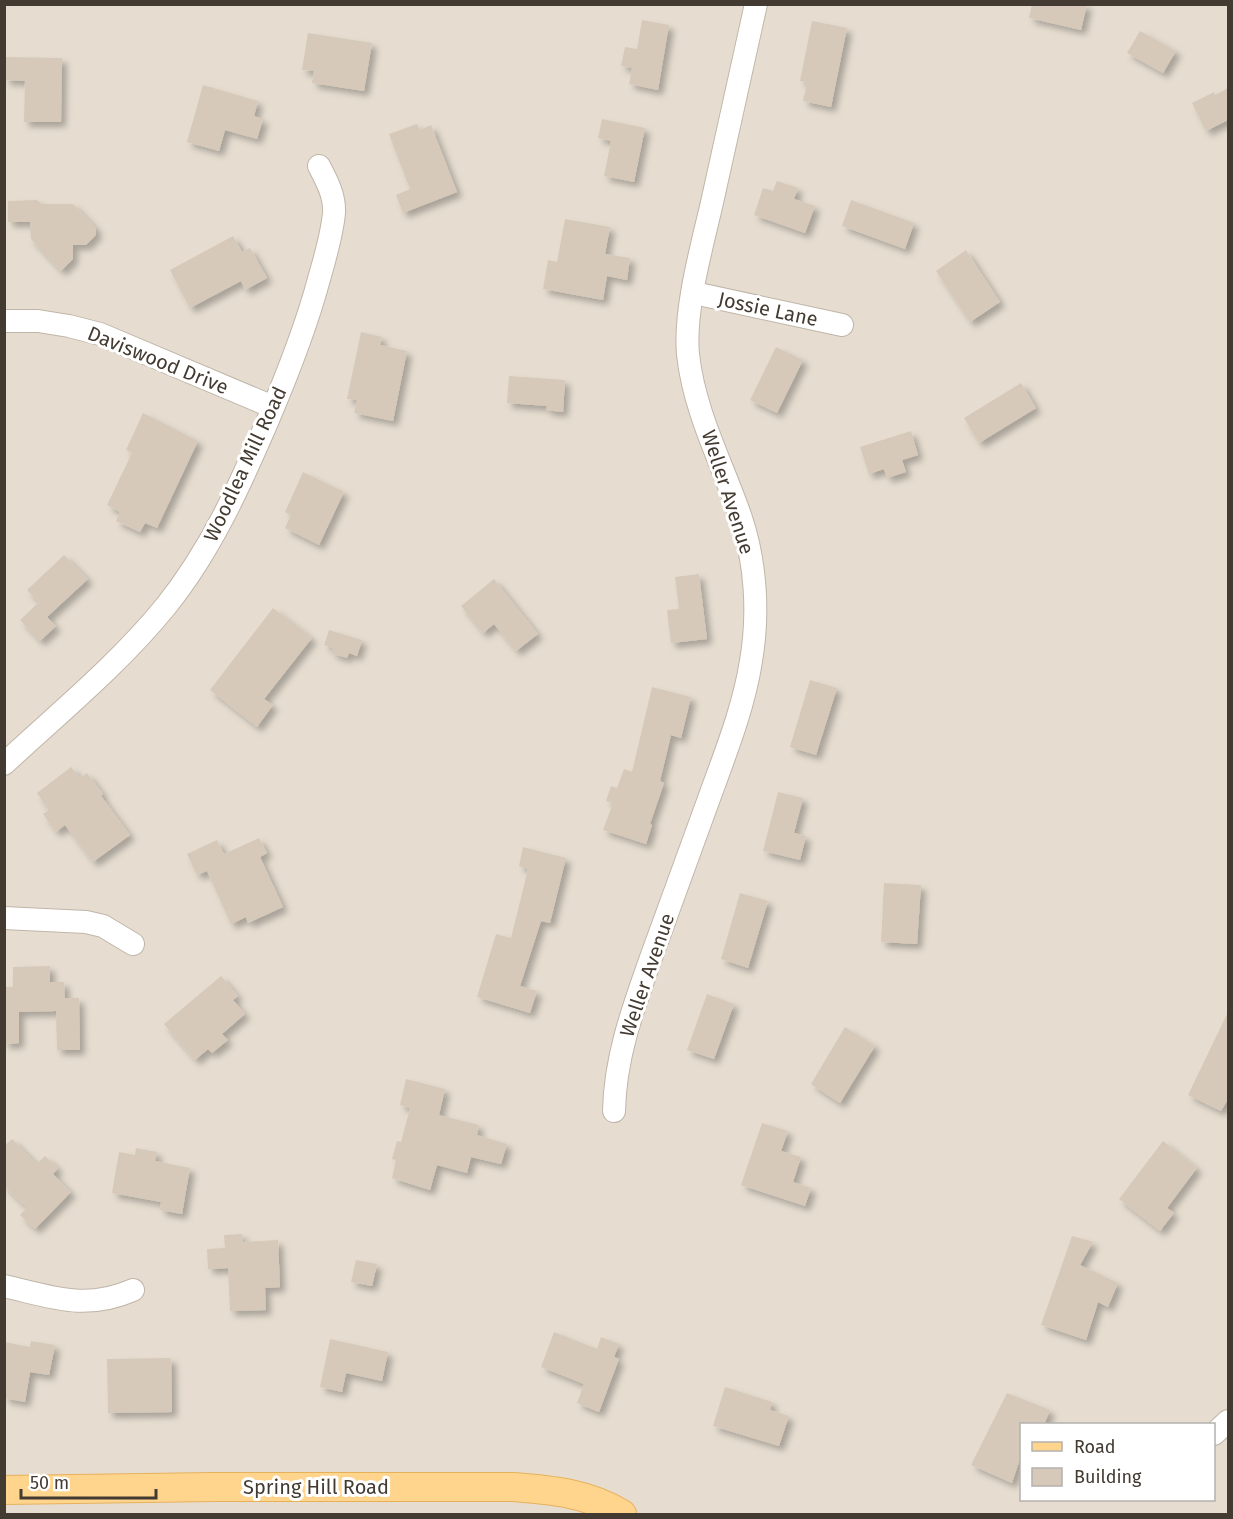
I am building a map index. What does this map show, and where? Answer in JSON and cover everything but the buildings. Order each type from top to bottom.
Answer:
[{"type":"main road","name":"Spring Hill Road","points":[[4,1490],[513,1487],[571,1493],[601,1503],[622,1515]]},
{"type":"street","name":"Weller Avenue","points":[[614,1111],[614,1086],[618,1058],[640,987],[735,725],[747,680],[755,625],[750,553],[741,520],[692,382],[688,335],[701,250],[756,4]]},
{"type":"street","name":"Woodlea Mill Road","points":[[4,764],[135,643],[168,603],[197,562],[222,519],[246,472],[294,359],[311,309],[334,213],[328,181],[319,166]]},
{"type":"street","name":"Jossie Lane","points":[[694,293],[842,325]]},
{"type":"street","name":"Daviswood Drive","points":[[4,321],[38,321],[100,334],[273,407]]},
{"type":"street","points":[[4,918],[86,922],[103,926],[133,944]]},
{"type":"street","points":[[4,1286],[75,1302],[99,1301],[133,1290]]},
{"type":"street","points":[[1215,1433],[1228,1421]]},
{"type":"shaded area","points":[[5,5],[1228,5],[1228,1514],[5,1514]]}]
